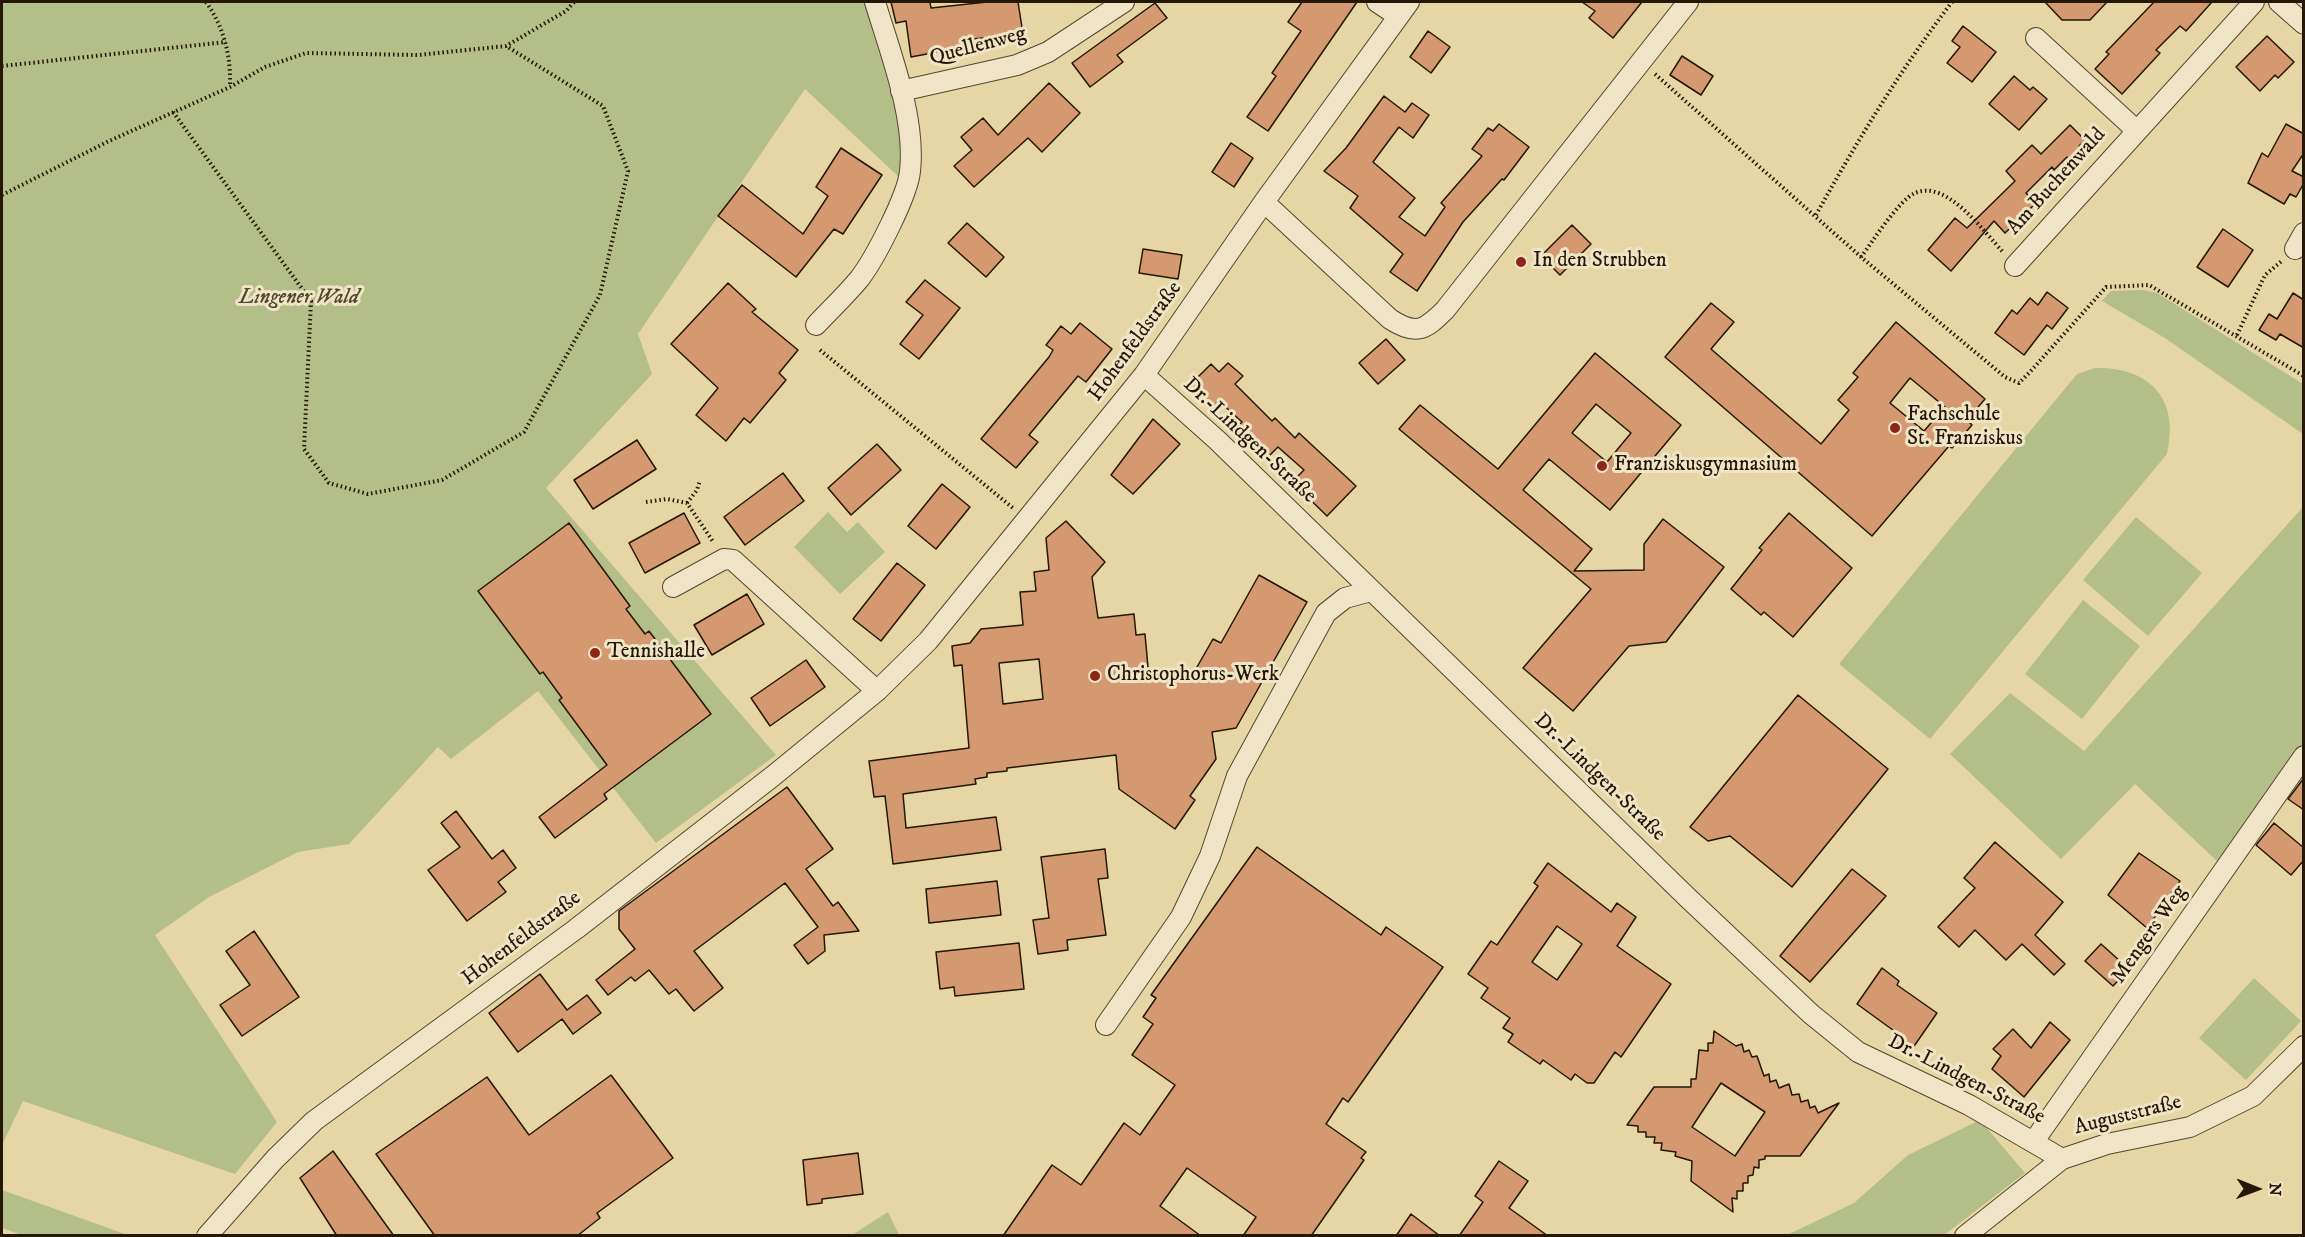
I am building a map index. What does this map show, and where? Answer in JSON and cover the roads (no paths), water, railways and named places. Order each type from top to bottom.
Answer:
[{"type":"street","points":[[816,325],[861,277],[905,196],[910,172],[911,149],[901,91],[875,2]]},
{"type":"street","name":"Quellenweg","points":[[901,91],[986,73],[1048,52],[1124,2]]},
{"type":"street","points":[[1377,2],[1404,9]]},
{"type":"street","points":[[1264,202],[1390,319],[1404,328],[1417,329],[1429,326],[1445,310],[1688,2]]},
{"type":"street","name":"Am Buchenwald","points":[[2015,266],[2254,2]]},
{"type":"street","points":[[2279,2],[2304,24]]},
{"type":"street","name":"Hohenfeldstraße","points":[[207,1236],[275,1159],[314,1121],[576,929],[782,769],[877,691],[928,641],[1144,375],[1264,202],[1404,9]]},
{"type":"street","name":"Am Buchenwald","points":[[2036,38],[2136,130]]},
{"type":"street","name":"Dr.-Lindgen-Straße","points":[[1144,375],[1217,440],[1811,1014],[1858,1052],[1969,1105],[2062,1159]]},
{"type":"street","points":[[673,587],[724,559],[741,564],[877,691]]},
{"type":"street","points":[[1106,1025],[1181,917],[1210,856],[1237,776],[1326,614],[1345,598],[1371,591]]},
{"type":"street","name":"Mengers Weg","points":[[2034,1141],[2304,756]]},
{"type":"street","name":"Auguststraße","points":[[1965,1236],[2062,1159],[2107,1144],[2190,1127],[2253,1096],[2304,1046]]},
{"type":"place","name":"In den Strubben","points":[[1521,262]]},
{"type":"place","name":"Fachschule St. Franziskus","points":[[1895,428]]},
{"type":"place","name":"Franziskusgymnasium","points":[[1602,466]]},
{"type":"place","name":"Tennishalle","points":[[595,653]]},
{"type":"place","name":"Christophorus-Werk","points":[[1095,676]]},
{"type":"park label","name":"Lingener Wald","points":[[299,299]]}]
